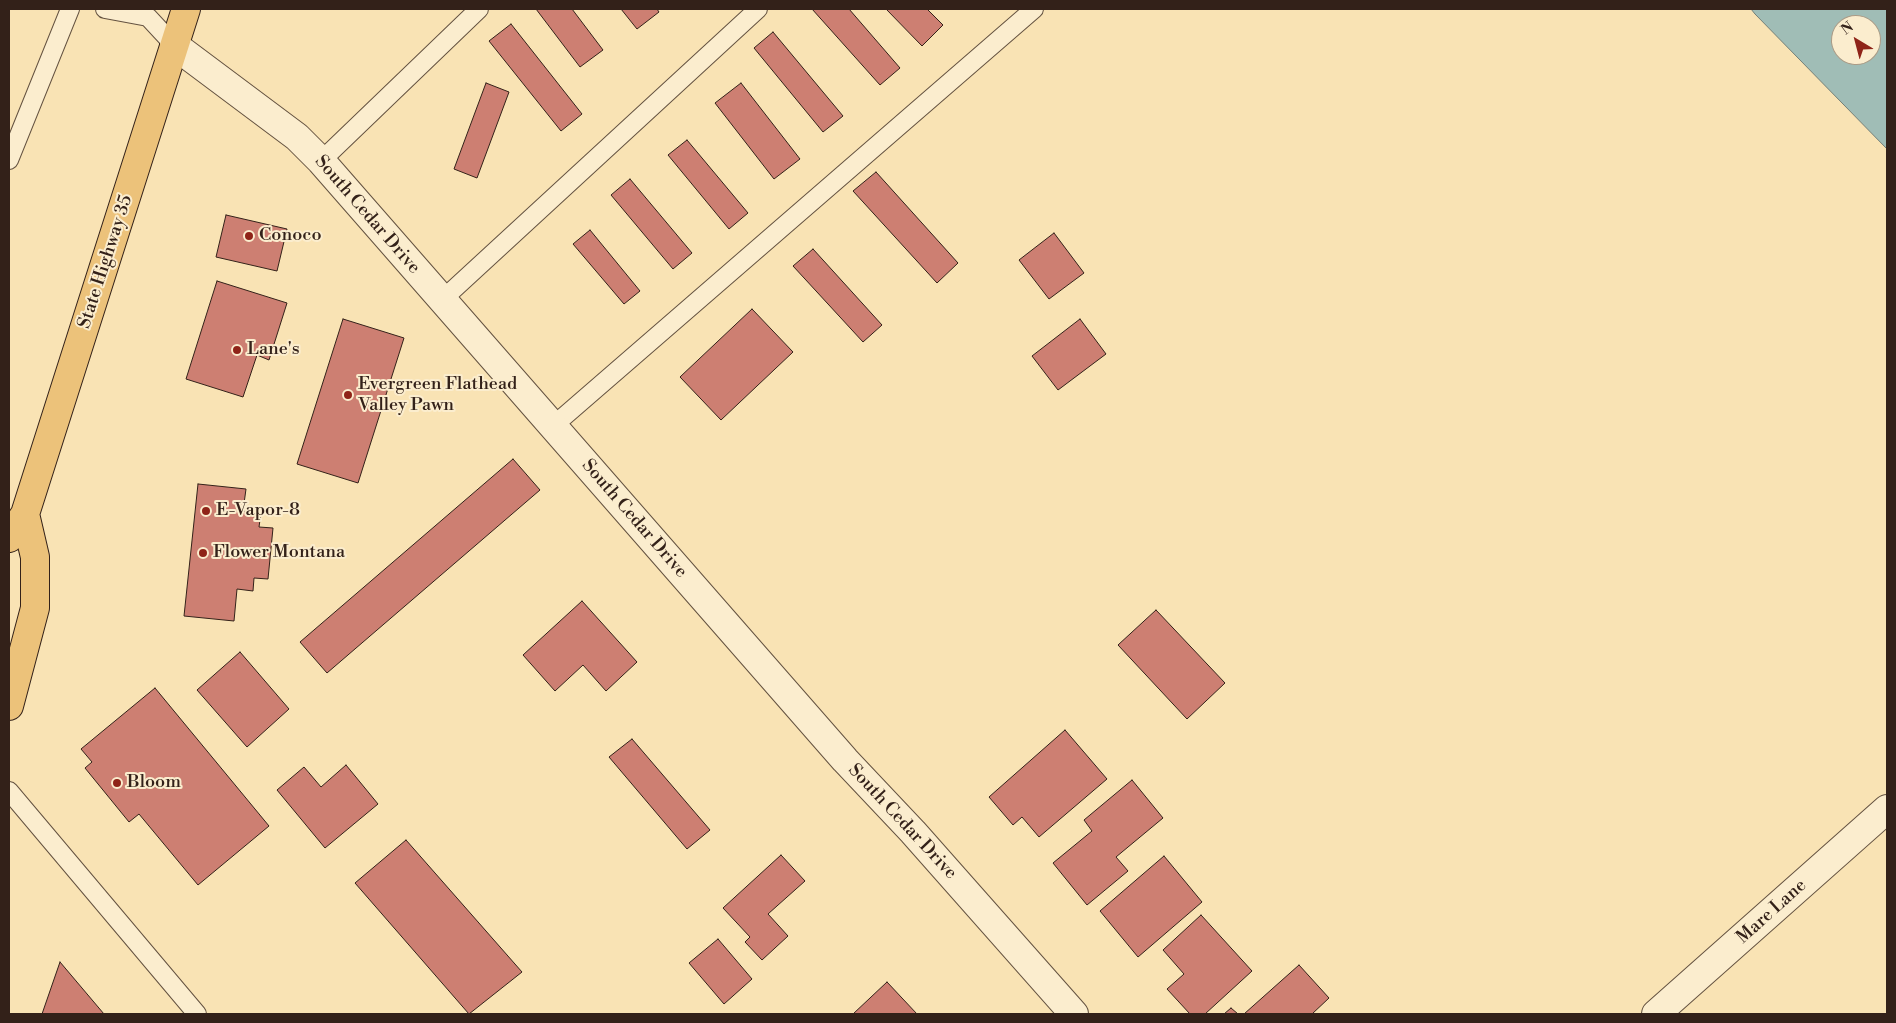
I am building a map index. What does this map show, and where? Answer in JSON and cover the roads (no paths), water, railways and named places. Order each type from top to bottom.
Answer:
[{"type":"main road","name":"State Highway 35","points":[[9,538],[186,9]]},
{"type":"main road","points":[[9,706],[36,608],[35,557],[17,512]]},
{"type":"street","name":"South Cedar Drive","points":[[174,45],[297,137],[320,161],[845,760],[913,832],[1074,1014]]},
{"type":"street","name":"Mare Lane","points":[[1656,1014],[1887,809]]},
{"type":"lane","points":[[9,160],[70,9]]},
{"type":"lane","points":[[106,9],[148,17],[174,45]]},
{"type":"lane","points":[[320,161],[479,9]]},
{"type":"lane","points":[[442,300],[758,9]]},
{"type":"lane","points":[[553,426],[1034,9]]},
{"type":"lane","points":[[9,792],[197,1014]]},
{"type":"water","points":[[1751,9],[1887,9],[1887,149],[1755,14]]},
{"type":"place","name":"Conoco","points":[[249,236]]},
{"type":"place","name":"Lane's","points":[[237,350]]},
{"type":"place","name":"Evergreen Flathead Valley Pawn","points":[[348,395]]},
{"type":"place","name":"E-Vapor-8","points":[[206,511]]},
{"type":"place","name":"Flower Montana","points":[[203,553]]},
{"type":"place","name":"Bloom","points":[[117,783]]}]
